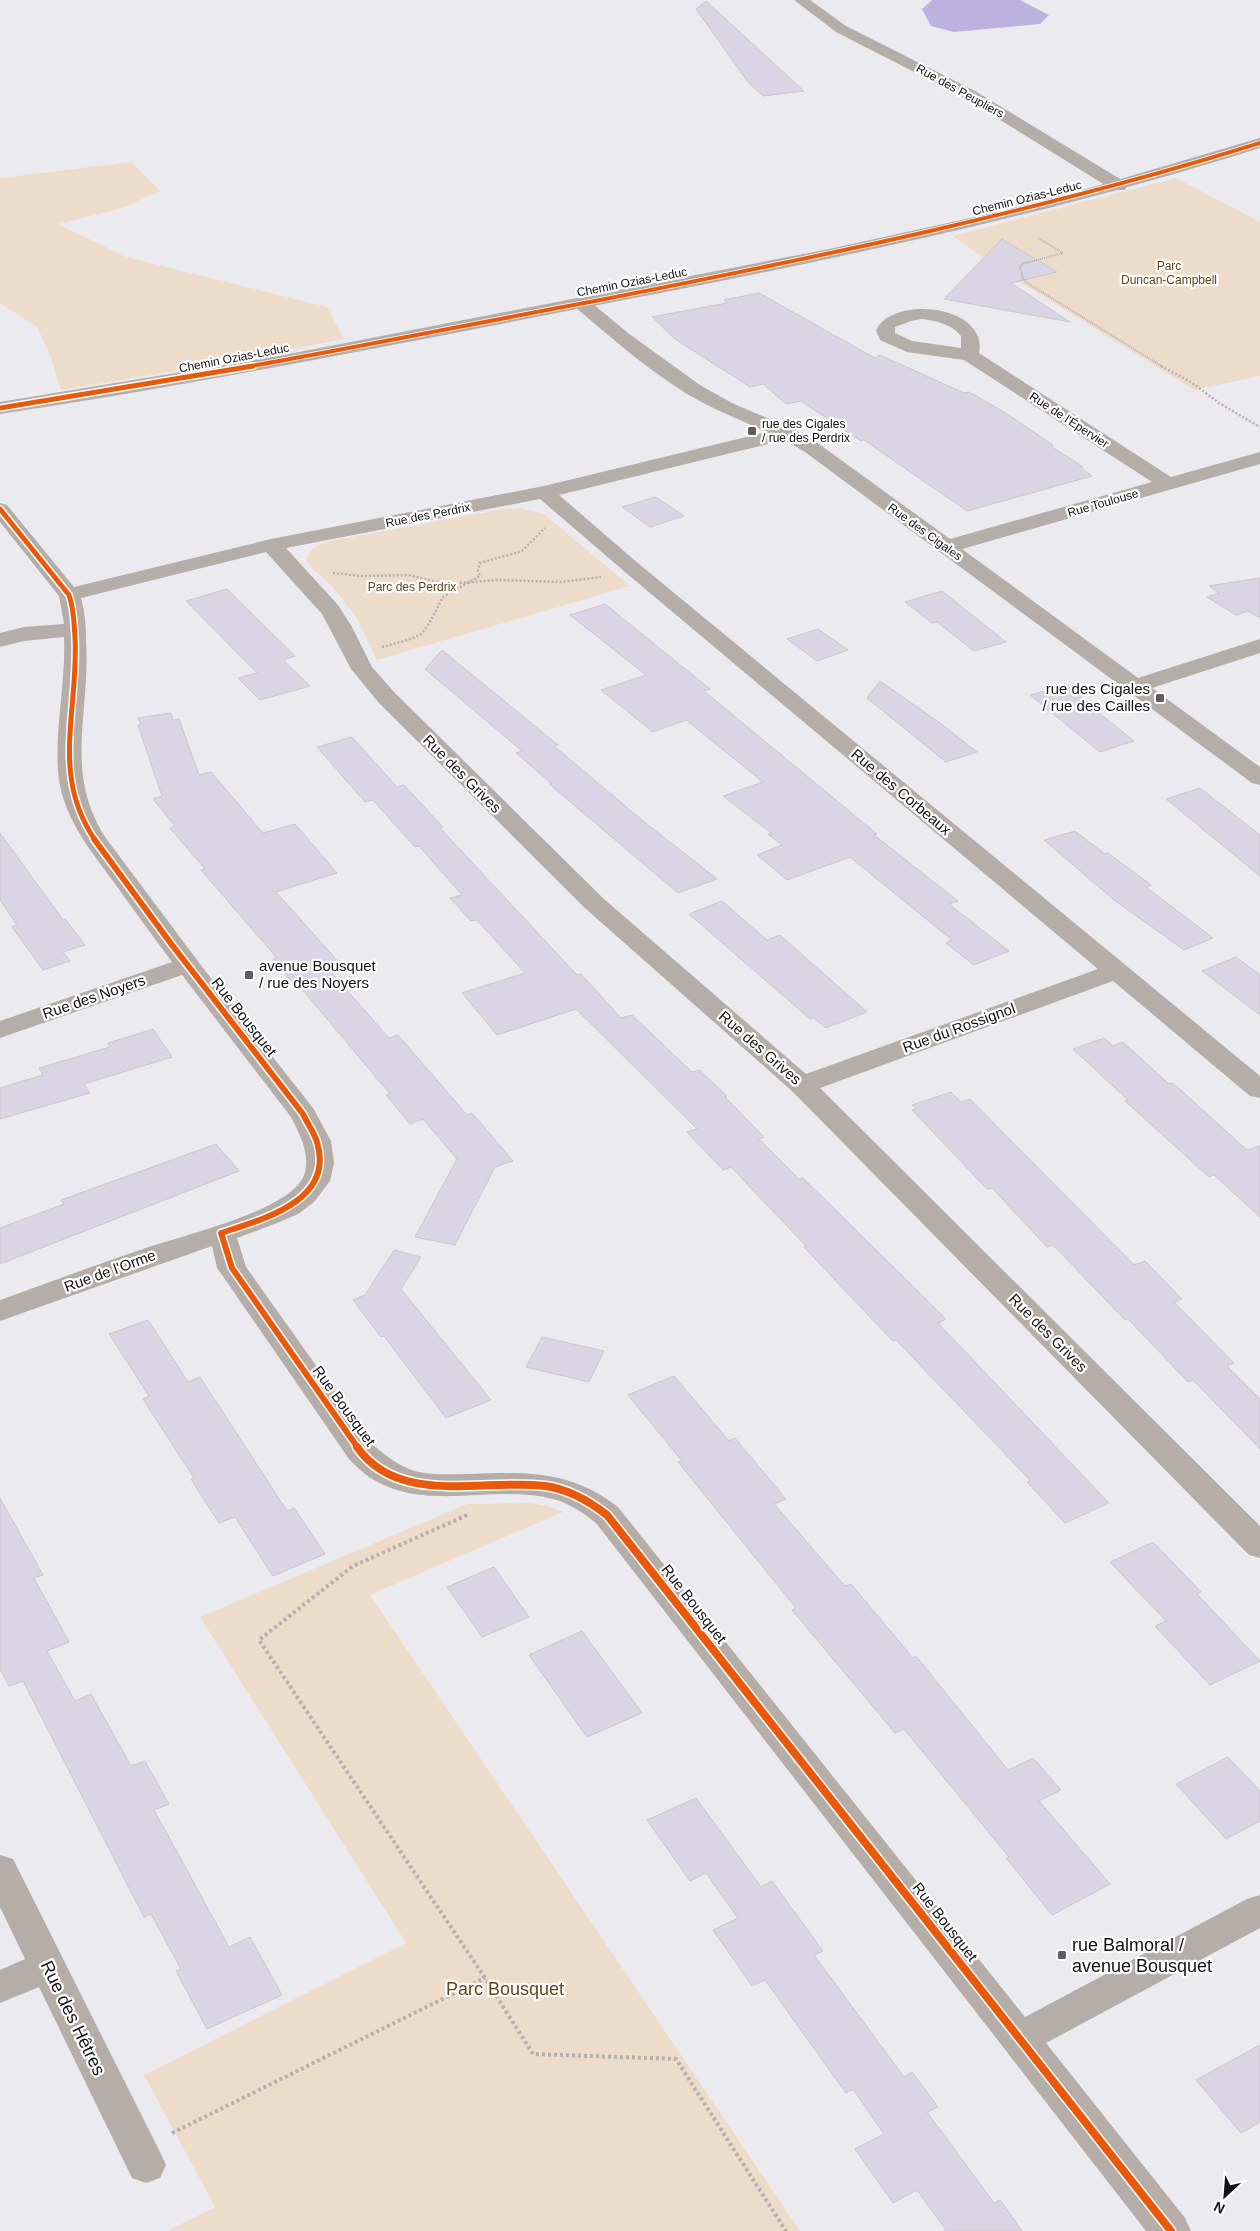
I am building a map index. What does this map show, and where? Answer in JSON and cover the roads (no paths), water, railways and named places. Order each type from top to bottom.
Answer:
[{"type":"street","name":"Rue des Peupliers","points":[[801,0],[841,29],[969,94],[1119,186]]},
{"type":"street","name":"Chemin Ozias-Leduc","points":[[0,408],[170,381],[580,303],[906,238],[1119,186],[1260,143]]},
{"type":"street","name":"Rue des Cigales","points":[[580,303],[621,337],[693,389],[726,407],[786,433],[812,448],[1260,778]]},
{"type":"street","name":"Rue de l'Épervier","points":[[969,355],[1168,484]]},
{"type":"street","name":"Rue des Perdrix","points":[[69,595],[271,545],[544,492],[732,448],[786,433]]},
{"type":"street","name":"Rue Toulouse","points":[[946,547],[1260,458]]},
{"type":"street","name":"Rue des Corbeaux","points":[[544,492],[632,568],[1260,1090]]},
{"type":"street","name":"Rue Bousquet","points":[[0,509],[69,595],[75,616],[75,684],[70,729],[70,755],[72,785],[76,804],[85,824],[187,965],[303,1114],[315,1133],[322,1156],[322,1164],[316,1182],[296,1202],[274,1214],[221,1233],[232,1268],[368,1460],[389,1475],[416,1484],[446,1486],[517,1484],[546,1486],[574,1494],[608,1515],[1171,2231]]},
{"type":"street","name":"Rue des Grives","points":[[271,545],[330,610],[341,627],[362,669],[387,698],[567,878],[802,1085],[1260,1546]]},
{"type":"street","points":[[0,640],[24,634],[74,629]]},
{"type":"street","points":[[1135,686],[1260,646]]},
{"type":"street","name":"Rue des Noyers","points":[[0,1030],[187,965]]},
{"type":"street","name":"Rue du Rossignol","points":[[802,1085],[1116,971]]},
{"type":"street","name":"Rue de l'Orme","points":[[0,1311],[221,1233]]},
{"type":"street","name":"Rue des Hêtres","points":[[0,1870],[142,2158]]},
{"type":"street","points":[[1021,2038],[1260,1910]]},
{"type":"street","points":[[0,1987],[47,1966]]},
{"type":"place","name":"rue des Cigales / rue des Perdrix","points":[[752,431]]},
{"type":"place","name":"rue des Cigales / rue des Cailles","points":[[1160,698]]},
{"type":"place","name":"avenue Bousquet / rue des Noyers","points":[[249,975]]},
{"type":"place","name":"rue Balmoral / avenue Bousquet","points":[[1062,1955]]},
{"type":"park label","name":"Parc Duncan-Campbell","points":[[1169,273]]},
{"type":"park label","name":"Parc des Perdrix","points":[[412,587]]},
{"type":"park label","name":"Parc Bousquet","points":[[505,1989]]}]
